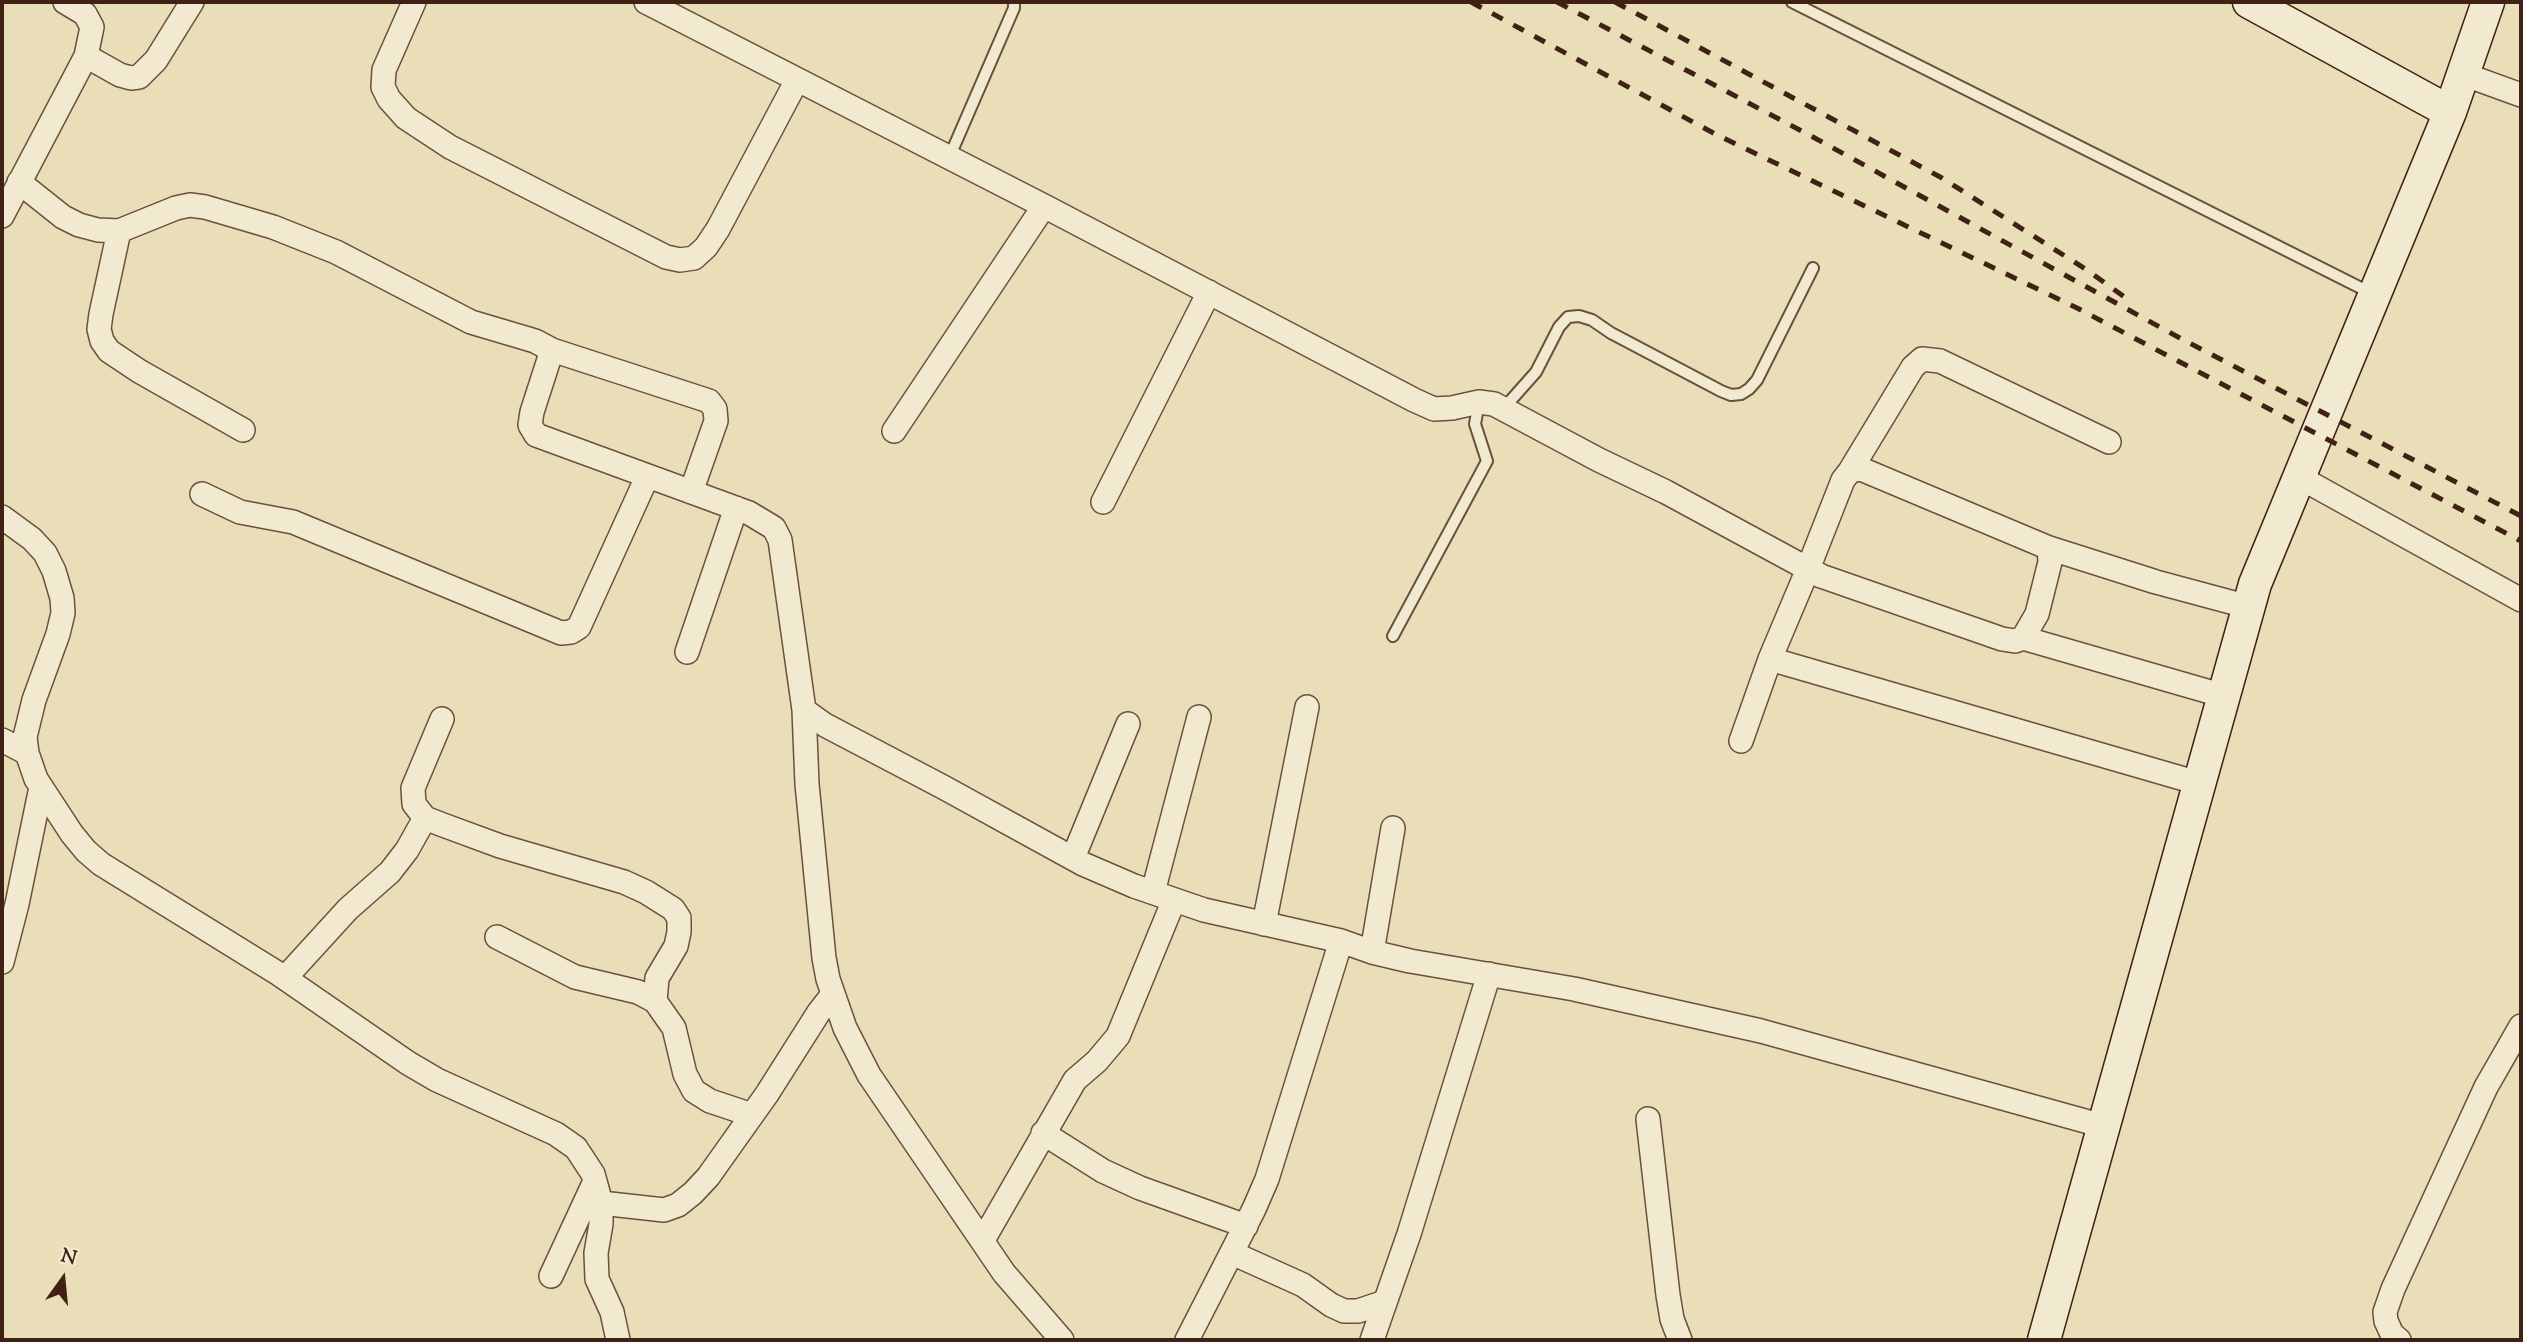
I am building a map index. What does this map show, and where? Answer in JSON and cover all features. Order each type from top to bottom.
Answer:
[{"type":"street","points":[[2,216],[86,56],[92,27],[85,14],[65,2]]},
{"type":"street","points":[[86,56],[120,75],[139,77],[156,60],[192,2]]},
{"type":"street","points":[[414,2],[384,71],[383,87],[389,99],[406,118],[450,147],[666,257],[680,260],[694,258],[706,247],[718,229],[797,80]]},
{"type":"street","points":[[646,2],[1434,410],[1479,402],[1494,404],[1666,492],[1821,576],[2002,639],[2015,641],[2023,638],[2224,696]]},
{"type":"street","points":[[2249,2],[2450,111]]},
{"type":"street","points":[[2043,1340],[2255,584],[2450,111],[2488,2]]},
{"type":"street","points":[[2463,74],[2521,95]]},
{"type":"street","points":[[19,182],[48,207],[79,225],[99,230],[119,231],[190,205],[205,207],[305,238],[366,266],[471,322],[528,338],[552,350],[709,401],[715,409],[716,421],[691,492]]},
{"type":"street","points":[[894,431],[1044,206]]},
{"type":"street","points":[[119,231],[101,314],[99,329],[102,341],[109,351],[139,371],[243,430]]},
{"type":"street","points":[[1103,502],[1209,292]]},
{"type":"street","points":[[552,350],[532,412],[530,425],[536,435],[736,508],[762,519],[774,528],[780,540],[804,710],[807,783],[824,958],[845,1028],[869,1075],[1021,1295],[1062,1340]]},
{"type":"street","points":[[1741,741],[1770,659],[1843,480],[1913,368],[1922,359],[1947,365],[2109,442]]},
{"type":"street","points":[[1850,471],[1861,469],[1883,477],[2049,548],[2156,582],[2249,607]]},
{"type":"street","points":[[202,494],[240,512],[293,522],[561,633],[571,632],[579,627],[647,477]]},
{"type":"street","points":[[2300,477],[2521,600]]},
{"type":"street","points":[[687,652],[736,508]]},
{"type":"street","points":[[2,517],[46,553],[62,597],[63,613],[58,634],[28,722],[26,737],[27,753],[41,787],[72,834],[86,851],[101,863],[285,978],[388,1050],[437,1080],[565,1139],[585,1160],[598,1192],[601,1224],[596,1252],[597,1279],[611,1312],[618,1340]]},
{"type":"street","points":[[2023,638],[2036,614],[2050,562],[2049,548]]},
{"type":"street","points":[[1770,659],[2027,736],[2198,783]]},
{"type":"street","points":[[1264,924],[1307,707]]},
{"type":"street","points":[[804,710],[825,725],[1073,858],[1203,911],[1341,941],[1372,952],[1452,969],[1574,989],[1761,1031],[2103,1126]]},
{"type":"street","points":[[1153,892],[1199,717]]},
{"type":"street","points":[[442,719],[413,788],[414,804],[425,818],[500,846],[624,882],[673,909],[679,918],[679,932],[676,946],[657,978],[655,1001]]},
{"type":"street","points":[[1073,858],[1128,724]]},
{"type":"street","points":[[2,740],[27,753]]},
{"type":"street","points":[[2,962],[41,787]]},
{"type":"street","points":[[285,978],[348,909],[390,872],[407,850],[425,818]]},
{"type":"street","points":[[1372,952],[1393,828]]},
{"type":"street","points":[[983,1240],[1075,1080],[1097,1061],[1118,1036],[1174,900]]},
{"type":"street","points":[[497,937],[575,977],[638,992],[655,1001],[674,1028],[685,1074],[694,1091],[710,1101],[752,1115]]},
{"type":"street","points":[[1187,1340],[1246,1226],[1267,1179],[1341,941]]},
{"type":"street","points":[[1372,1340],[1409,1234],[1489,974]]},
{"type":"street","points":[[598,1192],[646,1210],[663,1210],[678,1205],[693,1193],[708,1177],[752,1115],[833,994]]},
{"type":"street","points":[[2399,1340],[2392,1334],[2385,1312],[2393,1289],[2486,1087],[2521,1026]]},
{"type":"street","points":[[1648,1119],[1668,1295],[1680,1340]]},
{"type":"street","points":[[1043,1133],[1103,1171],[1140,1188],[1246,1226]]},
{"type":"street","points":[[551,1276],[598,1192]]},
{"type":"street","points":[[1232,1252],[1303,1285],[1344,1311],[1359,1311],[1385,1301]]},
{"type":"lane","points":[[949,158],[1014,8],[1014,2]]},
{"type":"lane","points":[[1792,2],[2374,294]]},
{"type":"lane","points":[[1504,408],[1536,372],[1559,327],[1568,317],[1579,316],[1592,320],[1721,391],[1731,395],[1741,394],[1757,380],[1812,268]]},
{"type":"lane","points":[[1394,636],[1487,461],[1475,424],[1479,402]]},
{"type":"railway","points":[[1471,2],[1717,135],[2075,307],[2521,541]]},
{"type":"railway","points":[[1557,2],[1813,137],[2178,337],[2521,516]]},
{"type":"railway","points":[[1615,2],[1942,178],[2087,270],[2130,301]]}]
